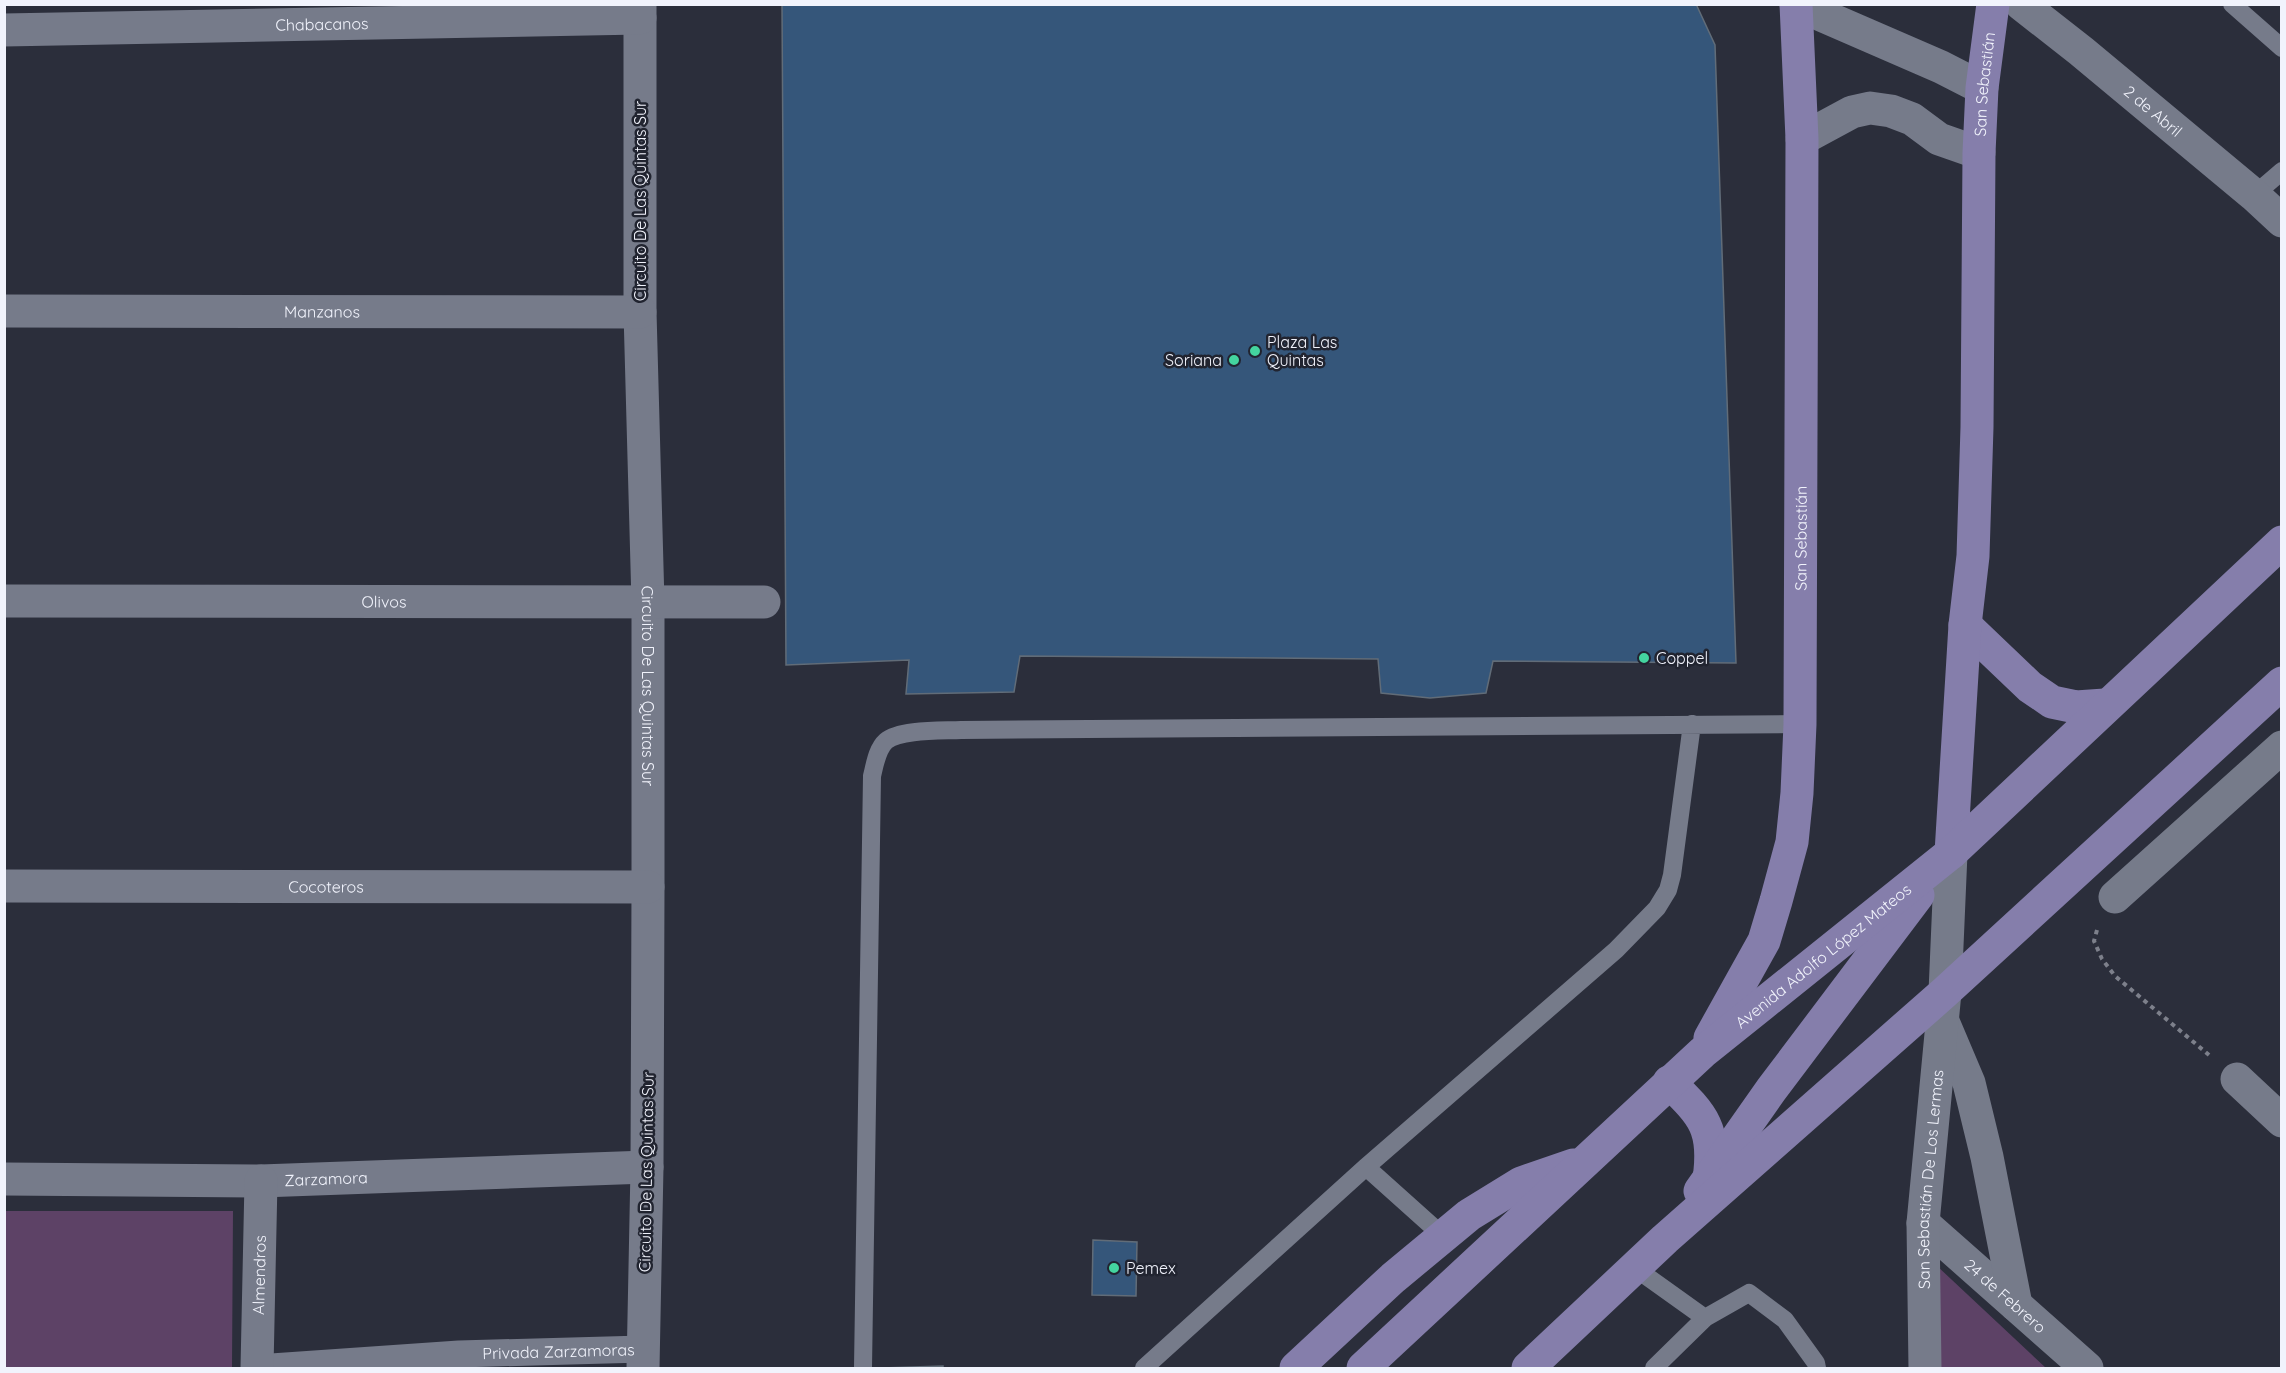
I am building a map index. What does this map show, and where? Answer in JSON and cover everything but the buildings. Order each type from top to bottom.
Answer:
[{"type":"main road","name":"San Sebastián","points":[[1703,1052],[1764,941],[1792,842],[1797,793],[1800,724],[1802,139],[1796,4]]},
{"type":"main road","name":"San Sebastián","points":[[1951,853],[1965,625],[1973,556],[1979,153],[1982,88],[1993,4]]},
{"type":"main road","name":"Avenida Adolfo López Mateos","points":[[1364,1368],[1703,1052],[1951,853],[2105,705],[2282,542]]},
{"type":"main road","points":[[1965,625],[2030,687],[2052,702],[2076,707],[2105,705]]},
{"type":"main road","points":[[1528,1368],[1665,1239],[1943,1006],[2282,683]]},
{"type":"main road","points":[[1665,1239],[1771,1090],[1951,853]]},
{"type":"main road","points":[[1669,1082],[1693,1105],[1704,1121],[1712,1155],[1709,1179]]},
{"type":"main road","points":[[1296,1368],[1393,1278],[1469,1215],[1521,1183],[1586,1160]]},
{"type":"main road","points":[[1546,1368],[1570,1330]]},
{"type":"street","points":[[1796,4],[1941,67],[1982,88]]},
{"type":"street","name":"2 de Abril","points":[[2041,10],[2282,221]]},
{"type":"street","name":"Chabacanos","points":[[4,30],[640,11]]},
{"type":"street","name":"Circuito De Las Quintas Sur","points":[[640,11],[640,312],[648,603],[647,1167],[643,1359]]},
{"type":"street","points":[[1802,139],[1852,112],[1870,108],[1891,111],[1912,119],[1939,139],[1979,153]]},
{"type":"street","name":"Manzanos","points":[[4,311],[640,312]]},
{"type":"street","name":"Olivos","points":[[4,601],[764,602]]},
{"type":"street","points":[[2115,897],[2282,747]]},
{"type":"street","name":"San Sebastián","points":[[1943,1006],[1951,853]]},
{"type":"street","name":"Cocoteros","points":[[4,886],[648,887]]},
{"type":"street","points":[[1943,1006],[1969,1083],[1987,1157],[2016,1305]]},
{"type":"street","name":"San Sebastián De Los Lermas","points":[[1925,1368],[1923,1223],[1943,1006]]},
{"type":"street","points":[[2237,1079],[2282,1121]]},
{"type":"street","name":"Zarzamora","points":[[4,1179],[261,1181],[647,1167]]},
{"type":"street","name":"Almendros","points":[[257,1368],[261,1181]]},
{"type":"street","name":"24 de Febrero","points":[[1923,1223],[2086,1368]]},
{"type":"street","name":"Privada Zarzamoras","points":[[257,1368],[459,1361],[643,1359]]},
{"type":"lane","points":[[2232,4],[2282,48]]},
{"type":"lane","points":[[2254,195],[2282,171]]},
{"type":"lane","points":[[1144,1368],[1366,1167],[1616,950],[1657,908],[1668,890],[1672,875],[1692,724]]},
{"type":"lane","points":[[863,1368],[872,776],[878,753],[886,741],[898,735],[961,730],[1800,724]]},
{"type":"lane","points":[[1366,1167],[1443,1236]]},
{"type":"lane","points":[[1635,1268],[1705,1318]]},
{"type":"lane","points":[[1654,1368],[1705,1318],[1749,1293],[1785,1320],[1817,1368]]},
{"type":"path","points":[[2115,897],[2099,922],[2094,941],[2102,959],[2115,976],[2237,1079]]},
{"type":"shaded area","points":[[5,1211],[233,1211],[232,1368],[5,1368]]},
{"type":"shaded area","points":[[1936,1265],[2046,1368],[1939,1368]]},
{"type":"place","name":"Plaza Las Quintas","points":[[1255,351]]},
{"type":"place","name":"Soriana","points":[[1234,360]]},
{"type":"place","name":"Coppel","points":[[1644,658]]},
{"type":"place","name":"Pemex","points":[[1114,1268]]}]
